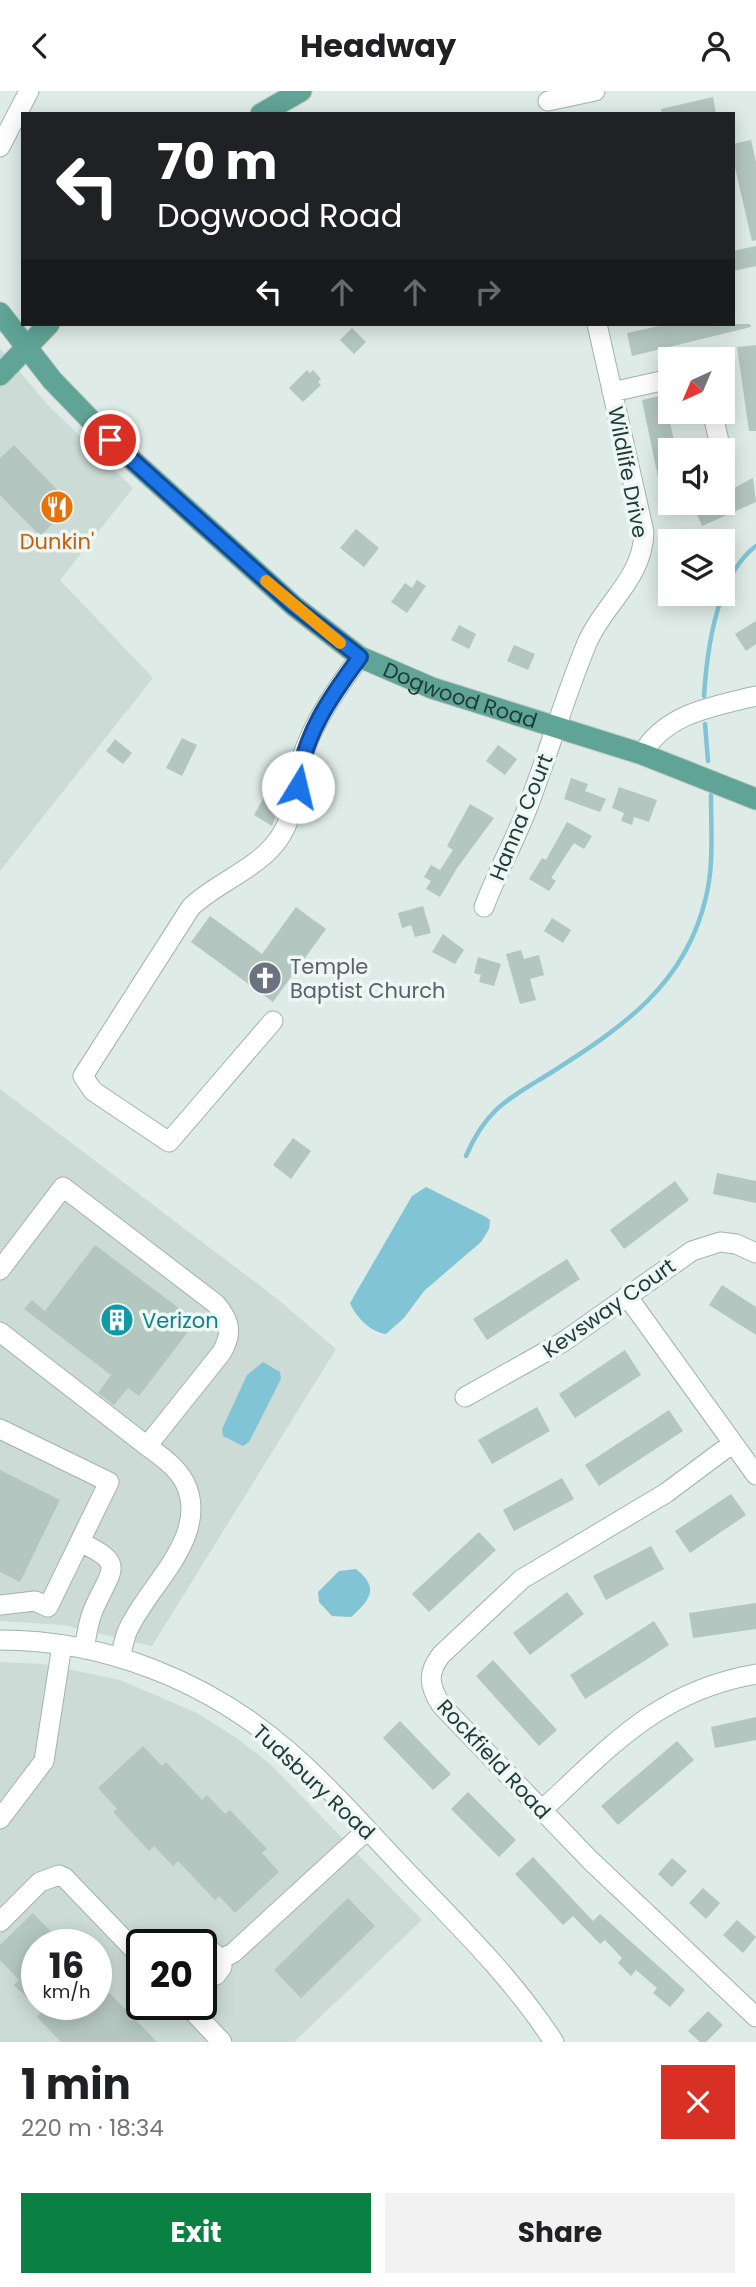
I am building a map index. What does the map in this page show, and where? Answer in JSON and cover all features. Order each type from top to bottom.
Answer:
[{"type":"main road","points":[[264,112],[301,91]]},
{"type":"main road","name":"Dogwood Road","points":[[0,313],[26,349],[74,405],[110,440],[294,606],[360,657],[432,688],[642,754],[756,799]]},
{"type":"main road","points":[[0,375],[47,326]]},
{"type":"street","points":[[0,147],[29,91]]},
{"type":"street","points":[[549,102],[595,91]]},
{"type":"street","name":"Wildlife Drive","points":[[557,726],[596,626],[633,576],[644,546],[644,532],[597,326]]},
{"type":"street","points":[[612,392],[658,382]]},
{"type":"street","points":[[273,1021],[169,1142],[93,1091],[83,1076],[191,907],[207,892],[267,851],[279,838],[293,805],[300,763],[308,740],[339,686],[360,657]]},
{"type":"street","points":[[642,754],[651,738],[681,718],[756,696]]},
{"type":"street","name":"Hanna Court","points":[[484,907],[528,806],[557,726]]},
{"type":"street","points":[[0,1270],[63,1187],[216,1304],[230,1326],[226,1344],[147,1445]]},
{"type":"street","name":"Kevsway Court","points":[[466,1397],[563,1342],[626,1296],[706,1244],[736,1244],[756,1253]]},
{"type":"street","points":[[626,1296],[756,1475]]},
{"type":"street","points":[[0,1332],[147,1445],[178,1472],[190,1496],[191,1510],[184,1539],[127,1632],[120,1658]]},
{"type":"street","points":[[0,1429],[109,1482],[48,1607],[35,1601],[0,1605]]},
{"type":"street","name":"Rockfield Road","points":[[733,1443],[657,1499],[522,1579],[450,1645],[432,1666],[431,1687],[441,1705],[590,1860],[756,2017]]},
{"type":"street","points":[[80,1542],[100,1551],[111,1567],[111,1575],[90,1618],[84,1649]]},
{"type":"street","name":"Tudsbury Road","points":[[0,1640],[62,1645],[120,1658],[210,1695],[252,1722],[286,1750],[503,1974],[554,2042]]},
{"type":"street","points":[[0,1819],[44,1761],[62,1645]]},
{"type":"street","points":[[542,1810],[618,1739],[660,1708],[710,1685],[756,1674]]},
{"type":"street","points":[[221,1959],[233,1953],[366,1831]]},
{"type":"street","points":[[0,1922],[40,1882],[59,1875],[126,1941]]},
{"type":"street","points":[[217,1956],[221,1959],[222,1967],[217,1974]]},
{"type":"street","points":[[201,2020],[222,2042]]},
{"type":"shaded area","points":[[0,348],[47,404],[133,488],[60,580],[153,678],[0,871]]},
{"type":"shaded area","points":[[0,1089],[275,1297],[336,1349],[152,1646],[63,1625],[0,1621]]},
{"type":"shaded area","points":[[0,1662],[43,1664],[120,1680],[197,1713],[238,1739],[271,1765],[422,1920],[294,2042],[0,2042]]},
{"type":"water","points":[[426,1187],[486,1217],[490,1220],[489,1229],[481,1242],[424,1291],[404,1318],[386,1334],[380,1333],[364,1323],[350,1303],[412,1196]]},
{"type":"water","points":[[263,1362],[280,1372],[281,1379],[249,1442],[243,1446],[223,1436],[222,1429],[247,1375]]},
{"type":"water","points":[[356,1569],[368,1582],[370,1594],[351,1617],[332,1616],[319,1602],[318,1592],[339,1571]]},
{"type":"building","points":[[713,97],[716,112],[661,112],[661,109]]},
{"type":"building","points":[[751,140],[756,162],[756,240],[752,241],[735,168],[735,144]]},
{"type":"building","points":[[756,246],[756,266],[735,271],[735,251]]},
{"type":"building","points":[[750,324],[751,327],[669,347],[658,347],[658,350],[632,356],[627,333],[659,326]]},
{"type":"building","points":[[352,328],[366,342],[354,354],[340,340]]},
{"type":"building","points":[[756,345],[756,431],[749,431],[737,347]]},
{"type":"building","points":[[307,370],[310,373],[313,370],[321,379],[318,382],[321,385],[303,402],[289,388]]},
{"type":"building","points":[[658,396],[658,424],[670,424],[673,438],[658,438],[658,477],[642,400]]},
{"type":"building","points":[[14,445],[72,505],[40,536],[0,495],[0,458]]},
{"type":"building","points":[[753,478],[756,502],[735,511],[735,488]]},
{"type":"building","points":[[697,515],[727,515],[702,526]]},
{"type":"building","points":[[356,529],[379,548],[364,567],[340,548]]},
{"type":"building","points":[[417,580],[426,586],[407,613],[391,602],[405,583],[412,588]]},
{"type":"building","points":[[756,621],[756,644],[746,651],[735,634]]},
{"type":"building","points":[[459,625],[476,634],[469,649],[451,640]]},
{"type":"building","points":[[514,645],[535,654],[528,670],[507,661]]},
{"type":"building","points":[[182,738],[197,745],[182,776],[166,768]]},
{"type":"building","points":[[115,739],[132,753],[123,764],[106,751]]},
{"type":"building","points":[[498,745],[517,759],[505,775],[486,761]]},
{"type":"building","points":[[571,778],[588,784],[585,791],[606,799],[600,812],[564,799]]},
{"type":"building","points":[[619,787],[657,800],[649,822],[634,817],[632,825],[621,821],[624,813],[612,808]]},
{"type":"building","points":[[264,797],[280,805],[272,826],[254,815]]},
{"type":"building","points":[[470,804],[494,818],[457,868],[440,897],[426,889],[431,881],[424,877],[431,865],[440,870],[453,850],[447,846]]},
{"type":"building","points":[[567,822],[592,836],[584,849],[574,843],[551,878],[556,881],[549,891],[529,879],[542,858],[546,860]]},
{"type":"building","points":[[423,906],[431,933],[415,937],[411,925],[402,928],[398,913]]},
{"type":"building","name":"Temple Baptist Church","points":[[296,907],[326,929],[273,1002],[191,942],[210,916],[262,954]]},
{"type":"building","points":[[552,918],[571,930],[563,943],[544,931]]},
{"type":"building","points":[[443,934],[464,950],[455,964],[432,952]]},
{"type":"building","points":[[521,950],[524,959],[539,955],[544,975],[530,979],[536,1000],[520,1004],[506,954]]},
{"type":"building","points":[[478,957],[501,964],[494,986],[479,982],[481,975],[474,973]]},
{"type":"building","points":[[293,1138],[311,1151],[291,1179],[273,1165]]},
{"type":"building","points":[[717,1173],[756,1181],[756,1203],[713,1194]]},
{"type":"building","points":[[675,1181],[689,1200],[624,1249],[610,1230]]},
{"type":"building","name":"Verizon","points":[[95,1245],[196,1321],[139,1396],[128,1388],[114,1405],[98,1393],[111,1375],[24,1309],[32,1300],[45,1311]]},
{"type":"building","points":[[567,1259],[580,1279],[487,1340],[473,1319]]},
{"type":"building","points":[[722,1285],[756,1307],[756,1335],[709,1305]]},
{"type":"building","points":[[625,1350],[641,1375],[575,1418],[559,1394]]},
{"type":"building","points":[[537,1407],[550,1431],[492,1464],[478,1440]]},
{"type":"building","points":[[669,1410],[683,1431],[599,1486],[585,1465]]},
{"type":"building","points":[[0,1470],[60,1500],[20,1582],[0,1572]]},
{"type":"building","points":[[562,1478],[574,1499],[514,1531],[503,1510]]},
{"type":"building","points":[[731,1494],[746,1515],[690,1553],[675,1531]]},
{"type":"building","points":[[479,1532],[496,1550],[429,1612],[412,1594]]},
{"type":"building","points":[[651,1546],[664,1569],[606,1600],[593,1576]]},
{"type":"building","points":[[567,1592],[584,1614],[530,1655],[513,1633]]},
{"type":"building","points":[[756,1603],[756,1629],[693,1638],[689,1613]]},
{"type":"building","points":[[654,1621],[669,1645],[585,1699],[570,1675]]},
{"type":"building","points":[[493,1660],[557,1730],[539,1746],[476,1676]]},
{"type":"building","points":[[756,1717],[756,1740],[715,1748],[711,1727]]},
{"type":"building","points":[[400,1721],[451,1774],[433,1790],[383,1738]]},
{"type":"building","points":[[677,1741],[694,1760],[618,1825],[601,1806]]},
{"type":"building","points":[[143,1746],[162,1766],[166,1762],[202,1800],[207,1795],[225,1814],[230,1810],[267,1849],[262,1853],[279,1872],[235,1913],[219,1896],[215,1900],[178,1861],[173,1866],[154,1846],[149,1851],[113,1812],[117,1809],[98,1788]]},
{"type":"building","points":[[468,1792],[516,1840],[499,1857],[451,1809]]},
{"type":"building","points":[[533,1857],[593,1921],[600,1914],[685,1990],[670,2007],[653,1993],[657,1988],[636,1970],[631,1976],[618,1963],[622,1958],[605,1940],[600,1944],[573,1916],[563,1925],[515,1874]]},
{"type":"building","points":[[672,1858],[687,1871],[672,1887],[658,1874]]},
{"type":"building","points":[[703,1888],[720,1903],[706,1919],[689,1903]]},
{"type":"building","points":[[348,1898],[375,1926],[301,1998],[274,1970]]},
{"type":"building","points":[[33,1913],[48,1929],[21,1929],[21,1992],[14,1985],[19,1980],[0,1960],[0,1945]]},
{"type":"building","points":[[737,1920],[756,1937],[743,1953],[723,1935]]},
{"type":"building","points":[[112,1996],[126,2010],[126,2020],[136,2020],[157,2042],[61,2042],[40,2020],[112,2020]]},
{"type":"building","points":[[708,2011],[723,2025],[706,2042],[700,2042],[688,2031]]},
{"type":"waterway","points":[[704,696],[711,636],[723,594],[731,575],[742,559],[756,546]]},
{"type":"waterway","points":[[705,724],[708,761]]},
{"type":"waterway","points":[[466,1156],[482,1126],[501,1106],[627,1020],[667,979],[697,928],[709,885],[711,795]]},
{"type":"slow traffic","points":[[266,581],[340,643]]},
{"type":"place","name":"Dunkin'","points":[[57,507]]},
{"type":"place","name":"Temple Baptist Church","points":[[265,978]]},
{"type":"place","name":"Verizon","points":[[117,1320]]},
{"type":"route","points":[[110,440],[294,606],[360,657],[339,686],[308,740],[300,763],[298,787]]}]
